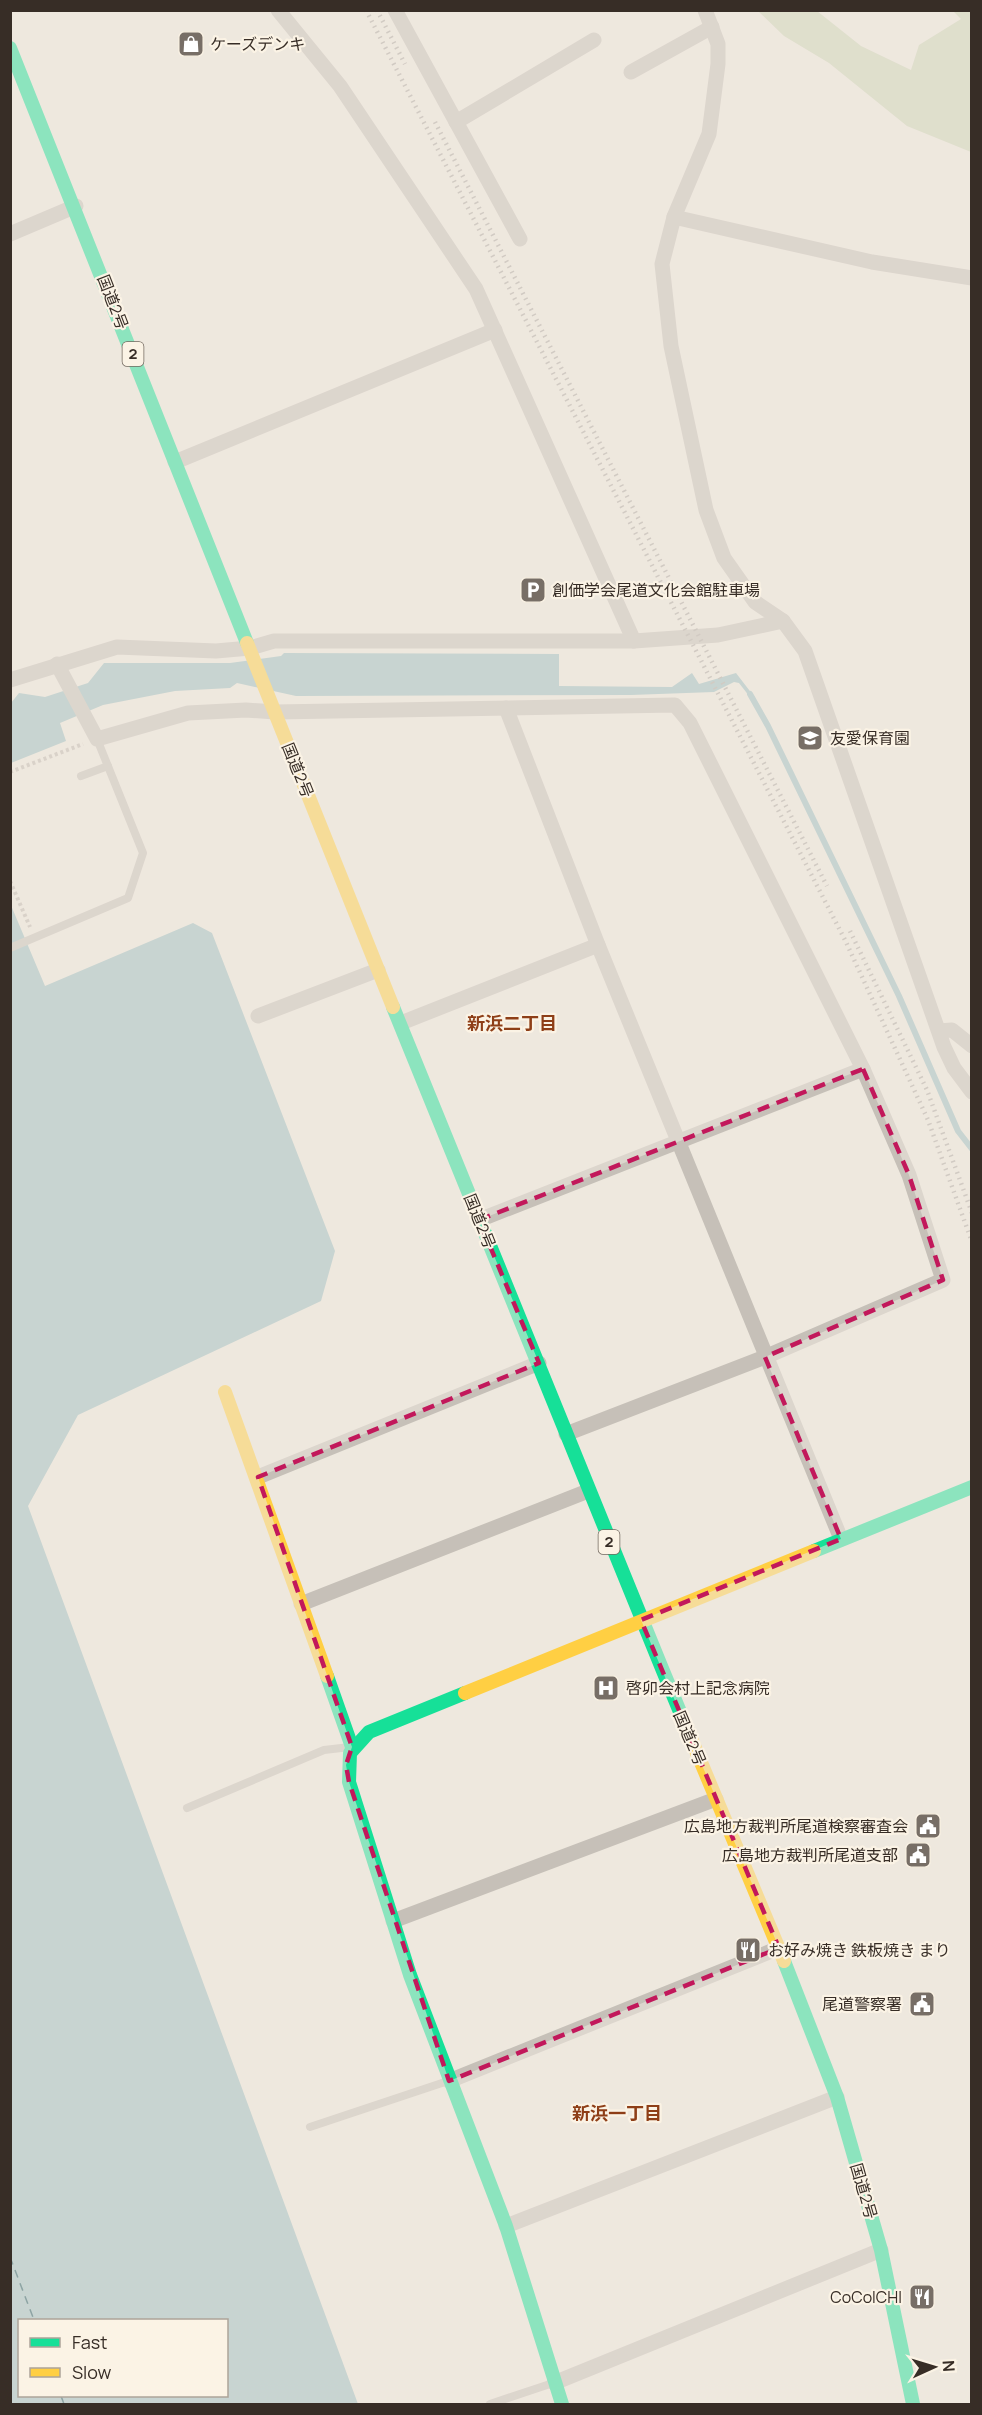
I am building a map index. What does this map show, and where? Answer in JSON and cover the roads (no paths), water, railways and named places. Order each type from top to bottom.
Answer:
[{"type":"main road","name":"国道2号","points":[[10,48],[76,207],[175,462],[378,970],[539,1363],[588,1491],[779,1948],[837,2097],[881,2250],[913,2404]]},
{"type":"main road","points":[[225,1392],[258,1477],[352,1747]]},
{"type":"main road","points":[[562,2404],[506,2226],[449,2081],[393,1921],[349,1782],[346,1765],[352,1747],[369,1732],[972,1486]]},
{"type":"street","points":[[278,10],[347,96],[476,289],[634,641]]},
{"type":"street","points":[[395,10],[520,239]]},
{"type":"street","points":[[705,10],[718,44],[718,64],[708,134],[674,217],[662,264],[671,346],[706,510],[724,558],[755,602],[783,621],[805,651],[939,1031],[954,1068],[972,1092]]},
{"type":"street","points":[[632,72],[712,27]]},
{"type":"street","points":[[456,122],[594,40]]},
{"type":"street","points":[[10,234],[76,207]]},
{"type":"street","points":[[674,217],[872,262],[972,278]]},
{"type":"street","points":[[175,462],[495,330]]},
{"type":"street","points":[[10,680],[117,647],[253,654],[274,642],[634,641],[718,635],[783,621]]},
{"type":"street","points":[[57,664],[98,738],[188,713],[246,710],[275,712],[675,705],[690,723],[863,1069],[909,1175],[943,1280],[765,1357],[566,1434]]},
{"type":"street","points":[[506,708],[598,945],[841,1539]]},
{"type":"street","points":[[401,1023],[598,945]]},
{"type":"street","points":[[258,1016],[378,970]]},
{"type":"street","points":[[939,1031],[952,1030],[972,1046]]},
{"type":"street","points":[[479,1220],[863,1069]]},
{"type":"street","points":[[258,1477],[539,1363]]},
{"type":"street","points":[[301,1604],[588,1491]]},
{"type":"street","points":[[393,1921],[716,1799]]},
{"type":"street","points":[[449,2081],[779,1948]]},
{"type":"street","points":[[506,2226],[837,2097]]},
{"type":"street","points":[[555,2383],[881,2250]]},
{"type":"lane","points":[[10,948],[128,898],[143,853],[98,738]]},
{"type":"lane","points":[[81,776],[108,766]]},
{"type":"lane","points":[[187,1808],[324,1750],[352,1747]]},
{"type":"lane","points":[[310,2127],[449,2081]]},
{"type":"lane","points":[[490,2404],[555,2383]]},
{"type":"water","points":[[284,653],[559,654],[559,686],[672,687],[692,673],[699,684],[736,673],[756,699],[753,701],[739,683],[734,682],[714,692],[631,695],[296,696],[237,683],[230,688],[175,691],[103,705],[60,723],[66,741],[11,763],[11,703],[19,693],[45,697],[88,683],[104,663],[230,663],[281,656]]},
{"type":"water","points":[[10,903],[45,986],[193,923],[212,933],[335,1251],[321,1301],[78,1415],[28,1506],[358,2404],[11,2404]]},
{"type":"waterway","points":[[750,694],[768,726],[899,996],[958,1131],[972,1149]]},
{"type":"railway","points":[[366,10],[845,940],[928,1120],[972,1242]]},
{"type":"railway","points":[[377,10],[405,64]]},
{"type":"railway","points":[[435,122],[827,886]]},
{"type":"railway","points":[[850,931],[927,1090],[972,1213]]},
{"type":"place","name":"ケーズデンキ","points":[[191,44]]},
{"type":"place","name":"創価学会尾道文化会館駐車場","points":[[533,590]]},
{"type":"place","name":"友愛保育園","points":[[810,738]]},
{"type":"place","name":"啓卯会村上記念病院","points":[[606,1688]]},
{"type":"place","name":"広島地方裁判所尾道検察審査会","points":[[928,1826]]},
{"type":"place","name":"広島地方裁判所尾道支部","points":[[918,1855]]},
{"type":"place","name":"お好み焼き 鉄板焼き まり","points":[[748,1950]]},
{"type":"place","name":"尾道警察署","points":[[922,2004]]},
{"type":"place","name":"CoCoICHI","points":[[922,2297]]},
{"type":"district","name":"新浜二丁目","points":[[512,1024]]},
{"type":"district","name":"新浜一丁目","points":[[617,2114]]}]
